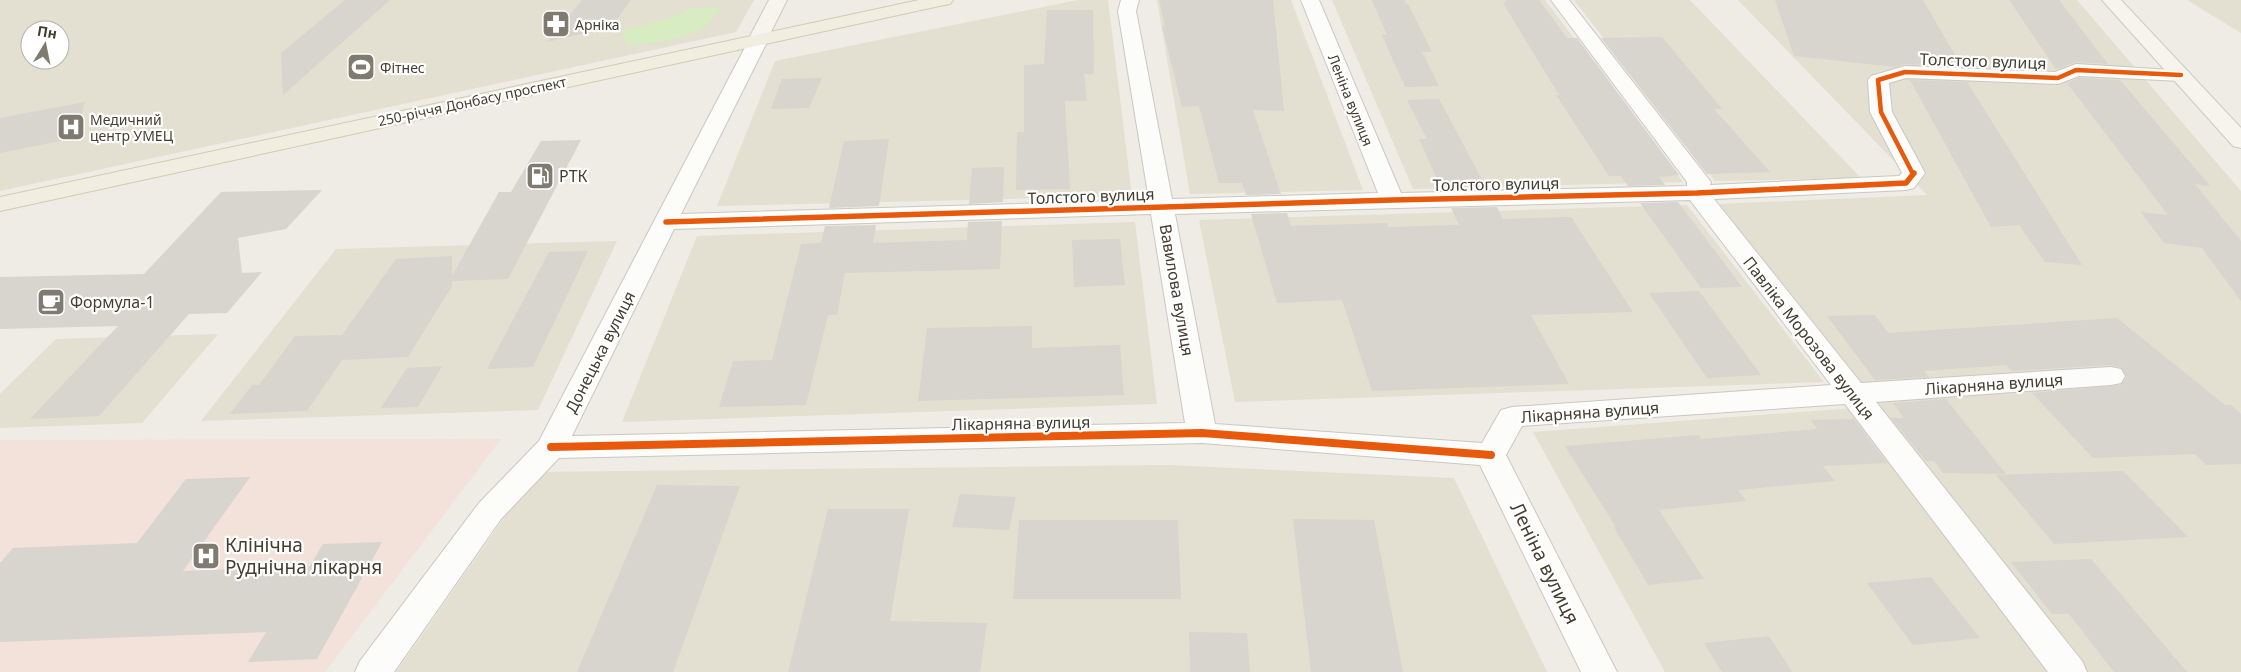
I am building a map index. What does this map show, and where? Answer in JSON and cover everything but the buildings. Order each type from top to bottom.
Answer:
[{"type":"main road","name":"250-річчя Донбасу проспект","points":[[0,204],[759,38],[944,0]]},
{"type":"street","name":"Донецька вулиця","points":[[373,672],[490,511],[551,447],[778,0]]},
{"type":"street","name":"Вавилова вулиця","points":[[1130,0],[1127,11],[1202,433]]},
{"type":"street","name":"Леніна вулиця","points":[[1310,0],[1392,200]]},
{"type":"street","name":"Павліка Морозова вулиця","points":[[1560,0],[1699,182],[1697,193],[2069,672]]},
{"type":"street","points":[[2111,0],[2241,140]]},
{"type":"street","name":"Толстого вулиця","points":[[666,222],[1392,200],[1697,193],[1906,183],[1914,173],[1881,112],[1878,80],[1905,72],[2058,78],[2076,70],[2181,76]]},
{"type":"street","name":"Лікарняна вулиця","points":[[551,447],[1202,433],[1491,455],[1512,417],[2111,376]]},
{"type":"street","name":"Леніна вулиця","points":[[1491,455],[1599,672]]},
{"type":"shaded area","points":[[0,0],[754,0],[736,32],[0,191]]},
{"type":"shaded area","points":[[1078,0],[1108,0],[1132,196],[717,206],[775,61]]},
{"type":"shaded area","points":[[1157,0],[1291,0],[1363,190],[1190,194]]},
{"type":"shaded area","points":[[1332,0],[1545,0],[1683,182],[1413,189]]},
{"type":"shaded area","points":[[1574,0],[1690,0],[1861,178],[1715,181]]},
{"type":"shaded area","points":[[1738,0],[2077,0],[2241,191],[2241,672],[1665,672],[1533,432],[1880,406],[1719,204],[1927,195]]},
{"type":"shaded area","points":[[2187,0],[2241,0],[2241,33]]},
{"type":"shaded area","points":[[1687,205],[1824,382],[1235,402],[1199,220]]},
{"type":"shaded area","points":[[1135,222],[1157,404],[622,422],[697,236]]},
{"type":"shaded area","points":[[617,241],[538,410],[201,421],[336,249]]},
{"type":"shaded area","points":[[218,334],[142,423],[0,428],[0,394],[56,339]]},
{"type":"shaded area","name":"Клінічна Руднічна лікарня","points":[[501,439],[325,672],[0,672],[0,440]]},
{"type":"shaded area","points":[[1167,465],[1454,478],[1547,672],[396,672],[536,472]]},
{"type":"green space","points":[[720,7],[705,26],[678,38],[628,46],[621,31],[674,17],[690,8]]},
{"type":"cycle path","points":[[666,222],[1392,200],[1697,193],[1906,183],[1914,173],[1881,112],[1878,80],[1905,72],[2058,78],[2076,70],[2181,75]]},
{"type":"cycle path","points":[[551,447],[1202,433],[1491,455]]},
{"type":"place","name":"Арніка","points":[[556,24]]},
{"type":"place","name":"Фітнес","points":[[361,67]]},
{"type":"place","name":"Медичний центр УМЕЦ","points":[[71,127]]},
{"type":"place","name":"РТК","points":[[540,176]]},
{"type":"place","name":"Формула-1","points":[[51,302]]},
{"type":"place","name":"Клінічна Руднічна лікарня","points":[[206,556]]}]
